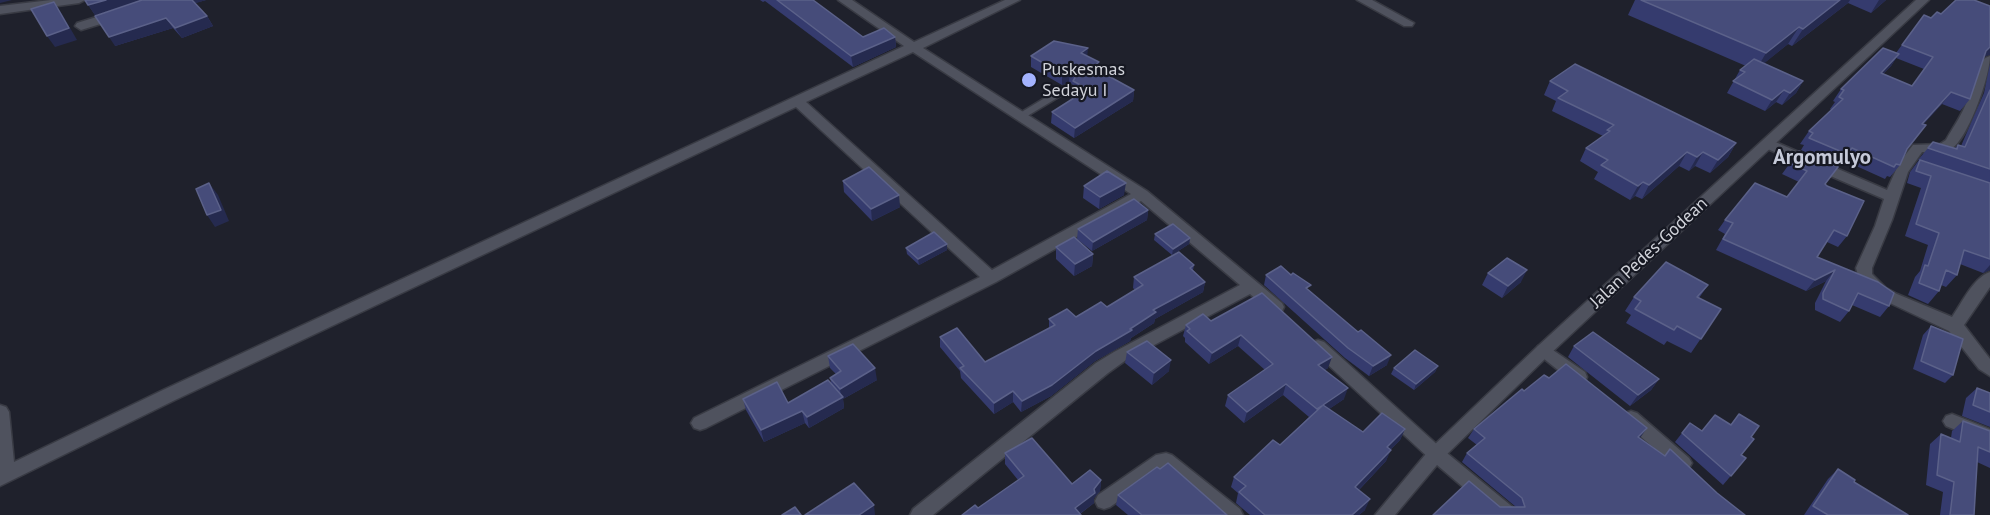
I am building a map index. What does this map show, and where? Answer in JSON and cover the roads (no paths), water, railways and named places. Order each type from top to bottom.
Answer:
[{"type":"street","points":[[0,10],[21,4],[79,0]]},
{"type":"street","points":[[844,0],[952,73],[1142,194],[1287,318]]},
{"type":"street","points":[[0,412],[3,476],[169,395],[1014,0]]},
{"type":"street","points":[[1363,0],[1408,23]]},
{"type":"street","name":"Jalan Pedes-Godean","points":[[1384,515],[1436,454],[1544,350],[1923,0]]},
{"type":"street","points":[[81,26],[133,10]]},
{"type":"street","points":[[1990,60],[1979,75],[1973,104],[1951,143],[1943,148],[1918,148],[1911,154],[1913,166],[1903,166],[1885,220],[1864,268],[1866,280],[1890,296],[1955,326],[1980,361],[1990,370]]},
{"type":"street","points":[[798,102],[991,278]]},
{"type":"street","points":[[1768,144],[1891,197]]},
{"type":"street","points":[[700,423],[991,278],[1142,194]]},
{"type":"street","points":[[1955,326],[1979,289],[1990,278]]},
{"type":"street","points":[[919,515],[1102,368],[1120,356],[1252,286]]},
{"type":"street","points":[[1304,334],[1436,454],[1509,515]]},
{"type":"street","points":[[1544,350],[1588,384]]},
{"type":"street","points":[[1615,405],[1692,471]]},
{"type":"street","points":[[1952,421],[1990,437]]},
{"type":"street","points":[[1104,501],[1161,460],[1166,460],[1234,515]]},
{"type":"lane","points":[[1020,116],[1068,87]]},
{"type":"place","name":"Puskesmas Sedayu I","points":[[1029,80]]},
{"type":"district","name":"Argomulyo","points":[[1822,158]]}]
